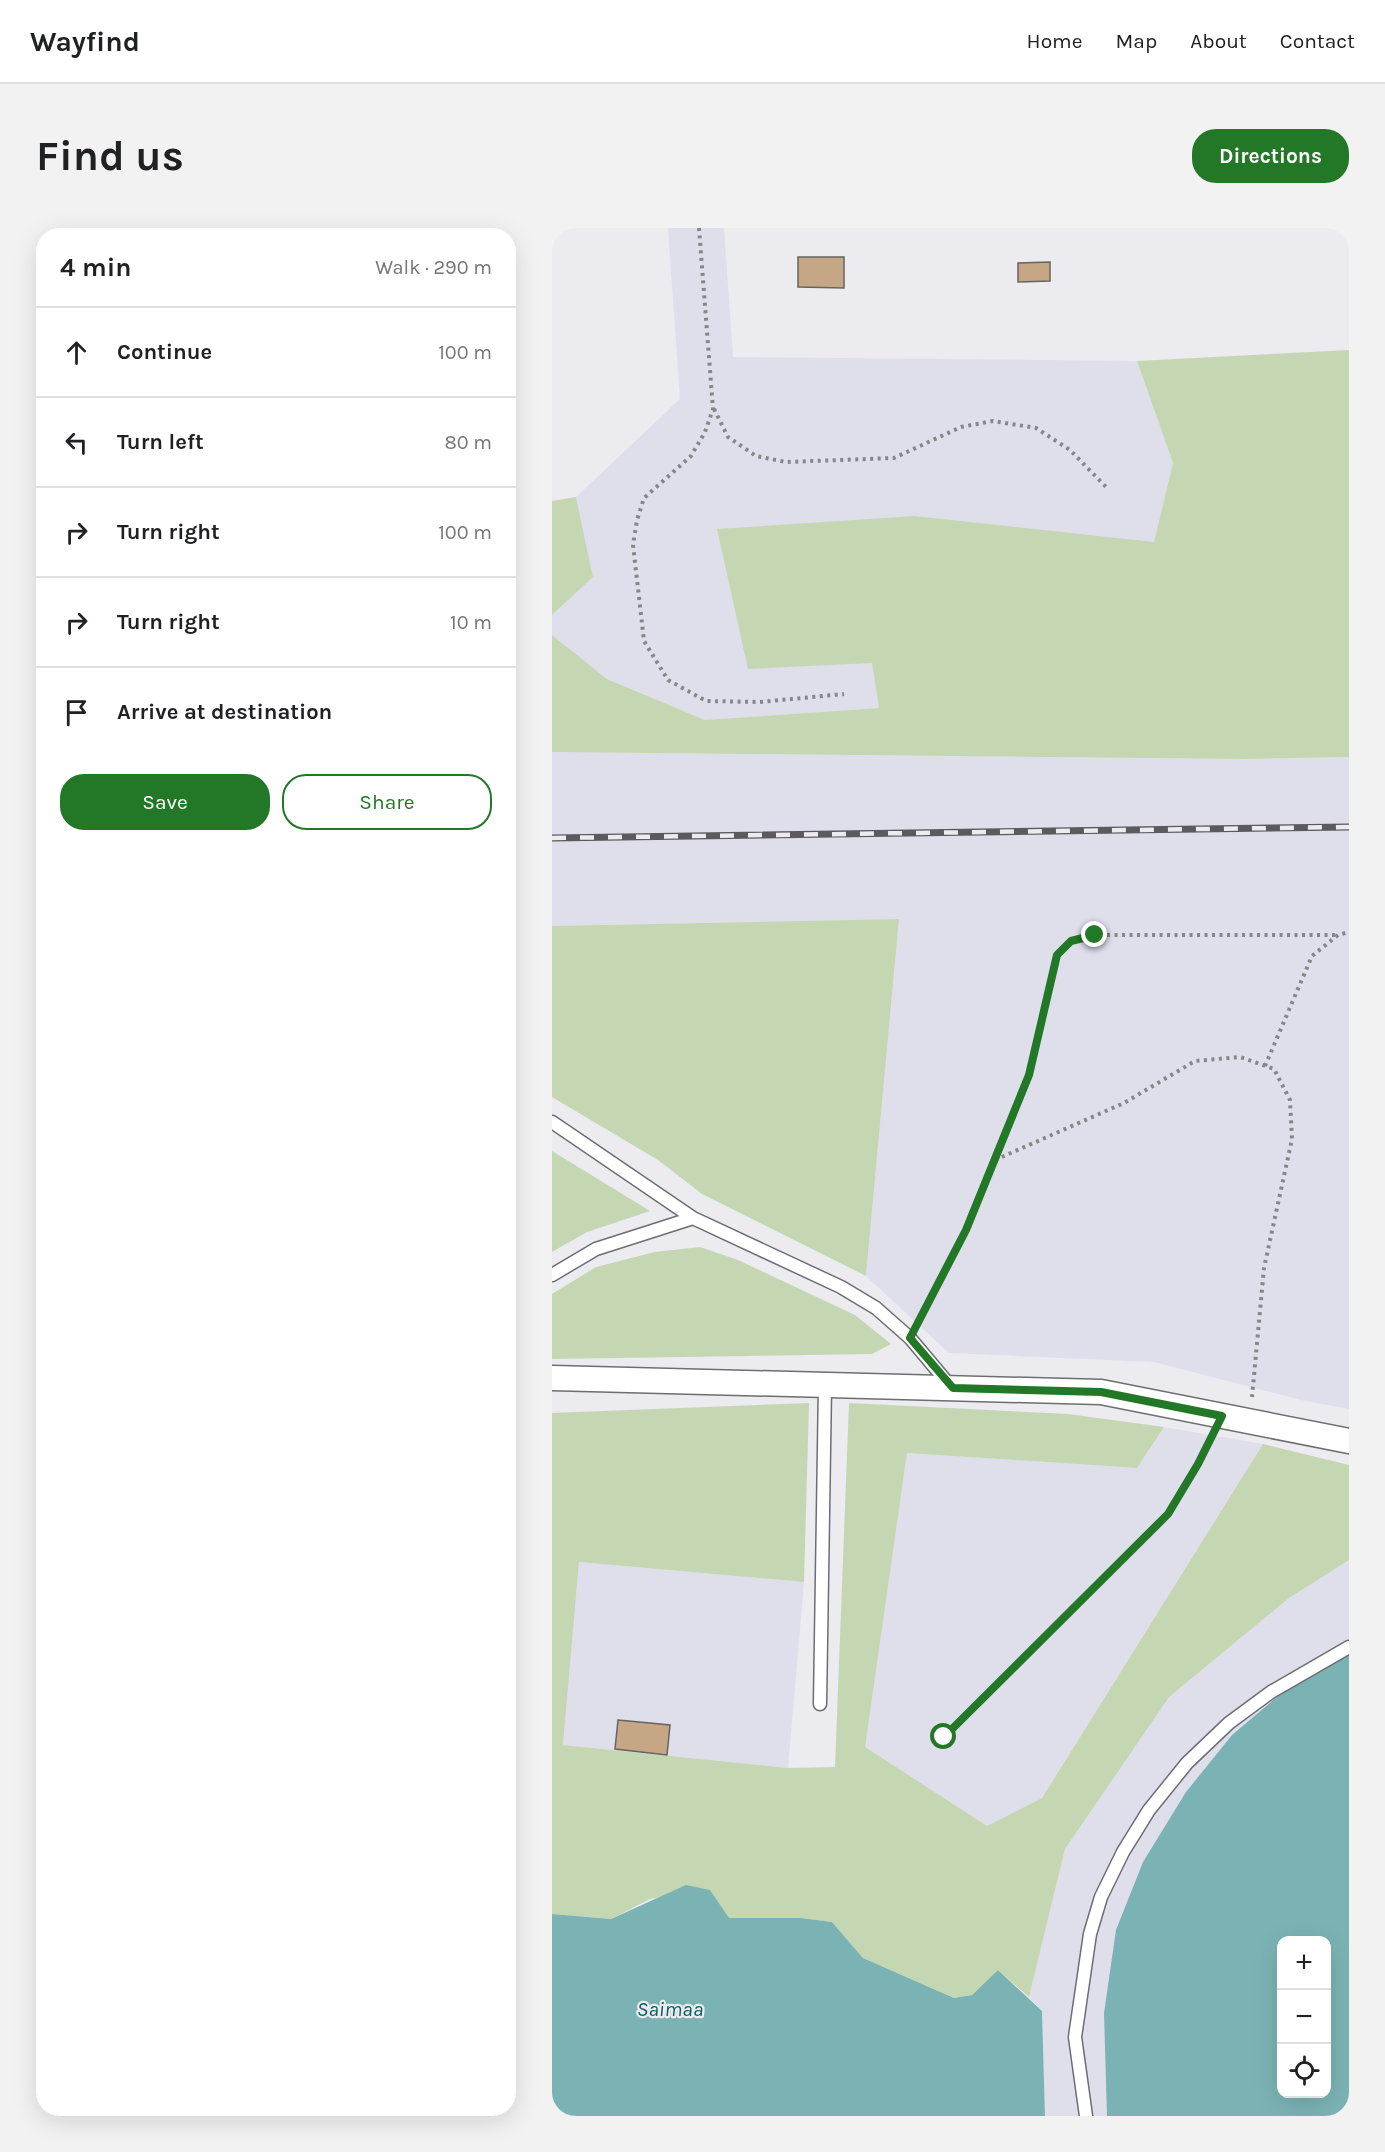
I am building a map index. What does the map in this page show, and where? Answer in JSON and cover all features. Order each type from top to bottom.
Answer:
[{"type":"street","points":[[552,1378],[1101,1392],[1349,1441]]},
{"type":"lane","points":[[552,1122],[693,1218],[841,1287],[876,1308],[910,1338],[953,1388]]},
{"type":"lane","points":[[552,1275],[596,1249],[693,1218]]},
{"type":"lane","points":[[820,1704],[825,1385]]},
{"type":"lane","points":[[1086,2116],[1075,2037],[1090,1934],[1101,1897],[1123,1852],[1149,1810],[1187,1763],[1229,1723],[1271,1692],[1349,1647]]},
{"type":"path","points":[[699,228],[713,409],[705,432],[691,456],[644,498],[637,520],[633,545],[644,641],[668,680],[706,701],[760,702],[844,694]]},
{"type":"path","points":[[713,409],[728,437],[756,456],[786,462],[894,458],[961,427],[993,421],[1036,428],[1070,450],[1108,489]]},
{"type":"path","points":[[910,1338],[966,1230],[995,1160],[1029,1075],[1057,955],[1071,941],[1095,935],[1338,934],[1349,932]]},
{"type":"path","points":[[1265,1066],[1312,956],[1338,934]]},
{"type":"path","points":[[995,1160],[1124,1103],[1195,1061],[1240,1057],[1274,1069],[1290,1100],[1292,1139],[1264,1269],[1249,1421]]},
{"type":"path","points":[[944,1737],[1168,1514],[1198,1464],[1222,1416]]},
{"type":"shaded area","points":[[668,228],[724,228],[733,357],[1137,361],[1173,463],[1154,543],[915,516],[873,663],[879,708],[705,720],[607,679],[552,635],[552,615],[593,577],[576,497],[680,399]]},
{"type":"shaded area","points":[[552,752],[1245,759],[1349,757],[1349,1409],[1301,1400],[1154,1362],[949,1353],[866,1276],[899,919],[552,926]]},
{"type":"shaded area","points":[[1164,1427],[1263,1444],[1042,1798],[987,1826],[864,1748],[907,1453],[1137,1468]]},
{"type":"shaded area","points":[[1349,1560],[1349,2116],[1045,2116],[1042,2011],[1029,1997],[1065,1849],[1169,1696],[1289,1598]]},
{"type":"shaded area","points":[[579,1562],[804,1582],[788,1768],[563,1745]]},
{"type":"green space","points":[[1349,350],[1349,757],[1245,759],[552,752],[552,635],[607,679],[705,720],[879,708],[872,663],[748,669],[717,529],[915,516],[1154,542],[1173,463],[1137,361]]},
{"type":"green space","points":[[576,497],[593,577],[552,615],[552,501]]},
{"type":"green space","points":[[899,919],[866,1276],[702,1194],[658,1160],[552,1097],[552,926]]},
{"type":"green space","points":[[552,1151],[650,1211],[587,1232],[552,1252]]},
{"type":"green space","points":[[700,1247],[738,1260],[855,1315],[891,1344],[872,1354],[552,1359],[552,1294],[596,1267],[655,1252]]},
{"type":"green space","points":[[809,1403],[804,1582],[579,1562],[563,1745],[788,1768],[835,1767],[849,1403],[1068,1414],[1164,1427],[1137,1468],[907,1453],[865,1747],[987,1826],[1042,1798],[1263,1444],[1349,1465],[1349,1560],[1289,1598],[1169,1697],[1065,1849],[1029,1997],[998,1970],[972,1995],[954,1998],[863,1958],[832,1922],[801,1918],[728,1918],[710,1890],[650,1899],[611,1919],[552,1914],[552,1413]]},
{"type":"water","points":[[1349,1655],[1349,2116],[1107,2116],[1104,2013],[1116,1930],[1143,1862],[1186,1792],[1232,1735],[1284,1691]]},
{"type":"water","name":"Saimaa","points":[[686,1885],[710,1890],[729,1918],[801,1918],[832,1922],[863,1958],[954,1998],[972,1995],[998,1970],[1042,2011],[1045,2116],[552,2116],[552,1914],[611,1919]]},
{"type":"building","points":[[798,257],[844,257],[844,288],[798,287]]},
{"type":"building","points":[[1050,262],[1050,281],[1018,282],[1018,263]]},
{"type":"building","points":[[618,1720],[670,1725],[667,1755],[615,1749]]},
{"type":"railway","points":[[552,838],[1349,827]]},
{"type":"route","points":[[944,1737],[1168,1514],[1198,1464],[1222,1416],[1101,1392],[953,1388],[910,1338],[966,1230],[1029,1075],[1057,955],[1071,941],[1095,935]]}]
